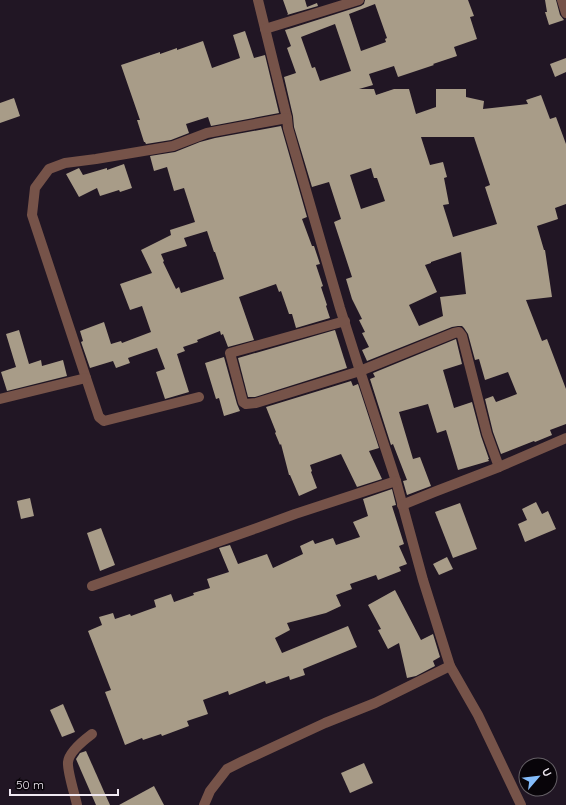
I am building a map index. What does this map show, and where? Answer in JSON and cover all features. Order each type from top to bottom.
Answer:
[{"type":"street","points":[[258,0],[287,118],[288,128],[340,308],[396,481],[423,580],[450,666],[478,715],[521,805]]},
{"type":"street","points":[[265,29],[359,0]]},
{"type":"street","points":[[562,0],[566,13]]},
{"type":"street","points":[[199,397],[104,421],[99,417],[32,215],[35,188],[49,169],[65,163],[173,146],[207,133],[287,118]]},
{"type":"street","points":[[345,321],[230,353],[243,402],[246,404],[256,403],[360,371],[459,332],[462,336],[487,434],[499,467]]},
{"type":"street","points":[[0,399],[86,378]]},
{"type":"street","points":[[402,505],[499,467],[566,438]]},
{"type":"street","points":[[92,586],[296,514],[396,481]]},
{"type":"street","points":[[204,805],[210,791],[227,769],[325,724],[375,704],[450,666]]},
{"type":"street","points":[[77,805],[68,762],[72,754],[92,734]]},
{"type":"building","points":[[283,0],[305,0],[307,7],[317,3],[318,6],[287,15],[288,14]]},
{"type":"building","points":[[365,0],[468,0],[474,16],[470,17],[477,39],[454,47],[457,56],[398,77],[394,66],[369,74],[373,85],[359,89],[374,89],[376,95],[394,89],[409,89],[416,114],[436,107],[436,89],[466,89],[466,97],[484,101],[483,109],[528,104],[526,100],[541,95],[550,119],[556,117],[566,144],[566,204],[555,208],[558,219],[537,226],[545,250],[552,297],[526,300],[542,341],[547,339],[566,389],[566,424],[550,430],[552,435],[501,454],[493,432],[485,399],[493,396],[496,402],[517,394],[508,372],[485,380],[479,359],[475,360],[468,334],[462,326],[452,327],[367,361],[362,350],[369,347],[362,333],[365,332],[359,320],[362,319],[352,299],[346,279],[352,277],[334,222],[341,219],[329,182],[312,187],[294,127],[284,77],[296,73],[287,48],[291,46],[285,30],[364,4]],"holes":[[[375,4],[387,38],[385,39],[386,42],[361,51],[349,14]],[[335,24],[351,71],[320,81],[315,67],[312,68],[301,37]],[[421,137],[474,137],[490,185],[485,187],[497,224],[453,237],[443,205],[449,204],[444,178],[447,177],[443,162],[430,165]],[[371,168],[374,178],[377,178],[385,201],[361,209],[350,175]],[[461,252],[466,294],[440,297],[443,316],[419,326],[409,305],[437,292],[425,265]]]},
{"type":"building","points":[[545,0],[556,0],[560,15],[564,20],[549,25],[545,12],[547,12]]},
{"type":"building","points":[[245,31],[254,58],[265,55],[279,113],[211,126],[208,117],[186,124],[189,133],[171,140],[146,144],[137,120],[140,120],[121,65],[160,52],[160,54],[177,48],[177,50],[203,41],[212,68],[240,58],[233,35]]},
{"type":"building","points":[[566,58],[566,72],[555,77],[550,64]]},
{"type":"building","points":[[14,98],[20,116],[0,123],[0,103]]},
{"type":"building","points":[[281,126],[307,217],[302,219],[320,264],[316,265],[323,286],[321,287],[330,318],[296,328],[292,314],[289,314],[281,291],[279,292],[276,284],[239,297],[254,340],[228,347],[223,334],[221,335],[220,331],[197,340],[198,342],[183,347],[185,351],[177,354],[189,392],[165,399],[156,372],[165,369],[157,348],[128,358],[130,363],[116,368],[113,361],[90,368],[81,342],[83,341],[80,331],[104,322],[111,344],[121,341],[122,343],[151,332],[142,306],[130,310],[120,284],[152,273],[141,250],[171,235],[170,230],[195,222],[184,188],[174,191],[167,167],[154,171],[150,156],[175,152],[215,138]],"holes":[[[207,231],[224,279],[181,293],[179,287],[176,289],[163,262],[164,261],[161,254],[187,246],[184,238]]]},
{"type":"building","points":[[124,164],[132,188],[120,192],[119,190],[100,196],[97,188],[79,197],[66,174],[79,168],[83,175],[107,168],[107,170]]},
{"type":"building","points":[[19,330],[29,364],[41,360],[42,366],[63,360],[67,376],[7,391],[1,372],[16,367],[6,334]]},
{"type":"building","points":[[335,330],[347,368],[255,397],[248,397],[238,358]]},
{"type":"building","points":[[456,339],[462,364],[443,370],[454,408],[472,402],[489,461],[458,470],[446,430],[437,433],[428,404],[399,412],[413,459],[420,457],[431,486],[407,495],[403,481],[407,480],[393,444],[391,445],[370,379],[375,377],[373,373]]},
{"type":"building","points":[[224,357],[240,411],[224,416],[219,398],[216,399],[205,363]]},
{"type":"building","points":[[351,381],[353,386],[358,384],[379,448],[369,451],[382,479],[357,487],[341,454],[310,465],[317,488],[299,496],[289,475],[281,444],[280,445],[275,433],[276,432],[266,407]]},
{"type":"building","points":[[392,489],[396,505],[392,506],[404,544],[399,546],[407,564],[399,567],[401,571],[378,580],[376,575],[350,584],[352,589],[336,595],[341,606],[326,613],[287,623],[290,630],[275,638],[282,653],[348,626],[357,647],[303,669],[305,675],[290,680],[289,676],[266,684],[265,681],[229,695],[228,691],[203,700],[208,714],[187,721],[189,726],[162,736],[161,734],[143,740],[142,738],[125,745],[105,692],[111,690],[88,631],[102,625],[99,617],[113,613],[115,619],[130,614],[131,616],[156,607],[154,600],[171,594],[174,602],[194,595],[193,593],[210,588],[207,579],[229,572],[219,548],[230,545],[238,564],[267,554],[273,568],[303,554],[300,546],[313,540],[315,544],[333,538],[336,545],[360,537],[353,522],[368,516],[363,499]]},
{"type":"building","points":[[30,498],[34,516],[21,519],[17,501]]},
{"type":"building","points":[[536,502],[542,514],[548,511],[556,529],[525,542],[518,524],[527,520],[522,509]]},
{"type":"building","points":[[460,503],[477,549],[453,558],[435,512]]},
{"type":"building","points":[[101,528],[115,565],[100,571],[87,533]]},
{"type":"building","points":[[447,557],[453,569],[439,575],[433,564]]},
{"type":"building","points":[[395,590],[421,640],[433,634],[440,657],[433,661],[435,666],[416,676],[407,678],[399,643],[388,649],[378,630],[381,629],[368,605]]},
{"type":"building","points":[[63,704],[75,732],[62,737],[50,710]]},
{"type":"building","points":[[86,751],[110,805],[96,805],[76,759],[80,753]]},
{"type":"building","points":[[364,763],[373,783],[350,793],[341,773]]},
{"type":"building","points":[[154,786],[164,805],[119,805]]}]
